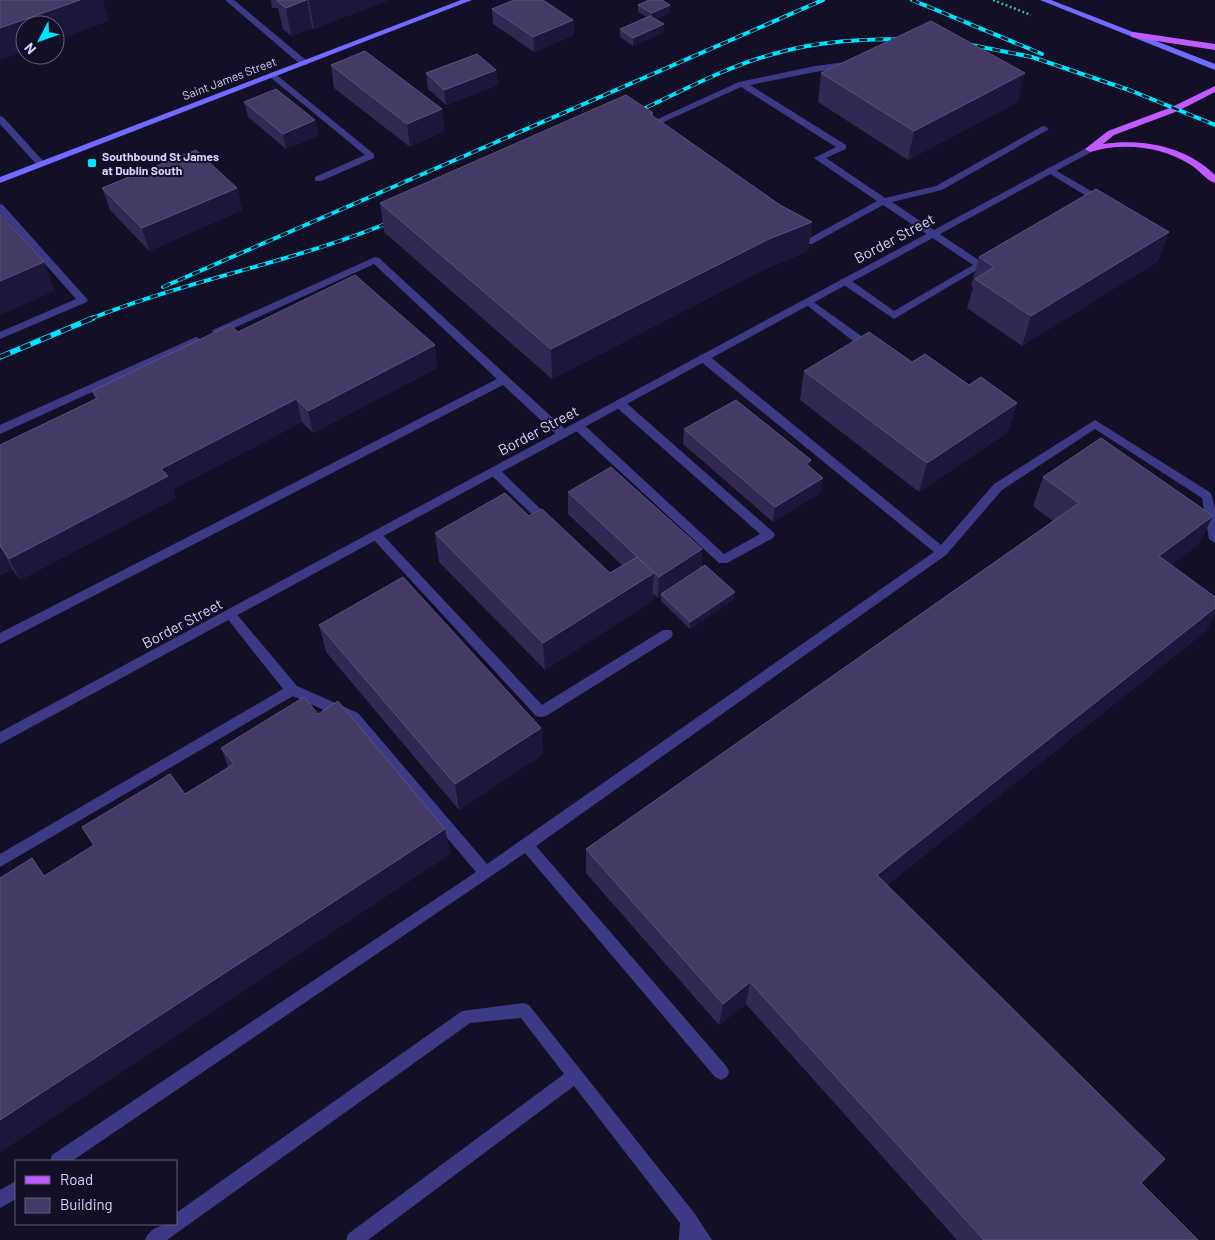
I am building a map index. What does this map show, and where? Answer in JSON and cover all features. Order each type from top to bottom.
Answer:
[{"type":"main road","name":"Saint James Street","points":[[0,180],[468,0]]},
{"type":"main road","points":[[1044,0],[1215,67]]},
{"type":"main road","points":[[1134,36],[1215,47]]},
{"type":"main road","points":[[1090,149],[1111,133],[1175,109],[1215,89]]},
{"type":"main road","points":[[1090,149],[1127,144],[1155,147],[1176,153],[1194,163],[1215,180]]},
{"type":"street","points":[[229,0],[304,63]]},
{"type":"street","points":[[654,123],[742,84],[815,69],[867,63]]},
{"type":"street","points":[[273,75],[372,156],[318,180]]},
{"type":"street","points":[[742,84],[843,147],[819,158],[980,265]]},
{"type":"street","points":[[0,119],[41,164]]},
{"type":"street","points":[[809,242],[884,201],[939,188],[1044,129]]},
{"type":"street","name":"Border Street","points":[[0,738],[1090,149]]},
{"type":"street","points":[[1050,170],[1095,197],[1078,207]]},
{"type":"street","points":[[0,208],[83,300],[0,336]]},
{"type":"street","points":[[846,281],[894,316],[997,256]]},
{"type":"street","points":[[0,430],[375,260],[563,434]]},
{"type":"street","points":[[808,301],[878,354]]},
{"type":"street","points":[[704,358],[942,552]]},
{"type":"street","points":[[0,639],[504,380]]},
{"type":"street","points":[[578,426],[723,560],[769,535],[619,403]]},
{"type":"street","points":[[59,1160],[527,845],[942,552],[998,487],[1095,424],[1207,496],[1215,539]]},
{"type":"street","points":[[494,471],[557,531]]},
{"type":"street","points":[[376,535],[541,712],[667,634]]},
{"type":"street","points":[[230,614],[292,690],[353,717],[486,873]]},
{"type":"street","points":[[0,861],[292,690]]},
{"type":"street","points":[[527,845],[721,1072]]},
{"type":"street","points":[[178,1223],[467,1016],[524,1010],[704,1240]]},
{"type":"street","points":[[354,1240],[575,1076]]},
{"type":"street","points":[[0,1200],[15,1190]]},
{"type":"street","points":[[687,1240],[689,1220]]},
{"type":"street","points":[[153,1240],[175,1225]]},
{"type":"building","points":[[0,0],[80,0],[37,15],[15,15],[15,23],[0,28]]},
{"type":"building","points":[[277,0],[306,0],[286,8]]},
{"type":"building","points":[[514,0],[543,0],[573,20],[533,37],[492,9]]},
{"type":"building","points":[[649,0],[662,0],[670,5],[652,13],[638,5]]},
{"type":"building","points":[[650,16],[664,24],[633,38],[620,29]]},
{"type":"building","points":[[931,21],[1025,73],[914,131],[821,73]]},
{"type":"building","points":[[365,51],[442,109],[407,124],[331,65]]},
{"type":"building","points":[[477,54],[496,70],[444,90],[426,73]]},
{"type":"building","points":[[276,89],[315,120],[283,134],[244,102]]},
{"type":"building","points":[[626,95],[653,113],[650,114],[780,205],[812,222],[769,239],[551,349],[380,203]]},
{"type":"building","points":[[196,150],[237,188],[142,228],[102,188]]},
{"type":"building","points":[[1096,189],[1169,232],[1031,316],[975,279],[994,267],[979,257]]},
{"type":"building","points":[[0,214],[44,262],[0,281]]},
{"type":"building","points":[[355,275],[435,345],[308,411],[296,399],[161,469],[168,476],[9,559],[0,547],[0,445],[98,398],[92,391],[230,325],[238,332]]},
{"type":"building","points":[[869,332],[912,362],[925,354],[969,385],[981,377],[1017,403],[927,463],[804,371]]},
{"type":"building","points":[[736,400],[811,460],[806,464],[823,478],[775,507],[684,429]]},
{"type":"building","points":[[1101,438],[1213,516],[1159,556],[1215,597],[1215,608],[877,875],[1165,1159],[1141,1183],[1198,1240],[984,1240],[750,982],[723,1004],[586,849],[1079,503],[1043,477]]},
{"type":"building","points":[[611,467],[702,549],[659,577],[568,492]]},
{"type":"building","points":[[505,493],[529,516],[542,509],[610,573],[637,557],[654,573],[543,643],[435,533]]},
{"type":"building","points":[[705,565],[735,592],[690,622],[661,594]]},
{"type":"building","points":[[403,577],[541,728],[455,784],[319,625]]},
{"type":"building","points":[[304,697],[318,714],[338,701],[445,829],[0,1120],[0,878],[32,858],[44,876],[94,845],[82,827],[170,774],[185,794],[234,764],[221,748]]},
{"type":"railway","points":[[163,287],[823,0]]},
{"type":"railway","points":[[912,0],[1042,54]]},
{"type":"railway","points":[[633,114],[686,88],[758,58],[793,49],[841,41],[906,39]]},
{"type":"railway","points":[[961,43],[1032,57],[1131,91]]},
{"type":"railway","points":[[1127,89],[1131,91]]},
{"type":"railway","points":[[1131,91],[1215,125]]},
{"type":"railway","points":[[90,319],[166,293],[320,248],[395,220]]},
{"type":"railway","points":[[0,357],[93,318]]},
{"type":"place","name":"Southbound St James at Dublin South","points":[[92,163]]}]
